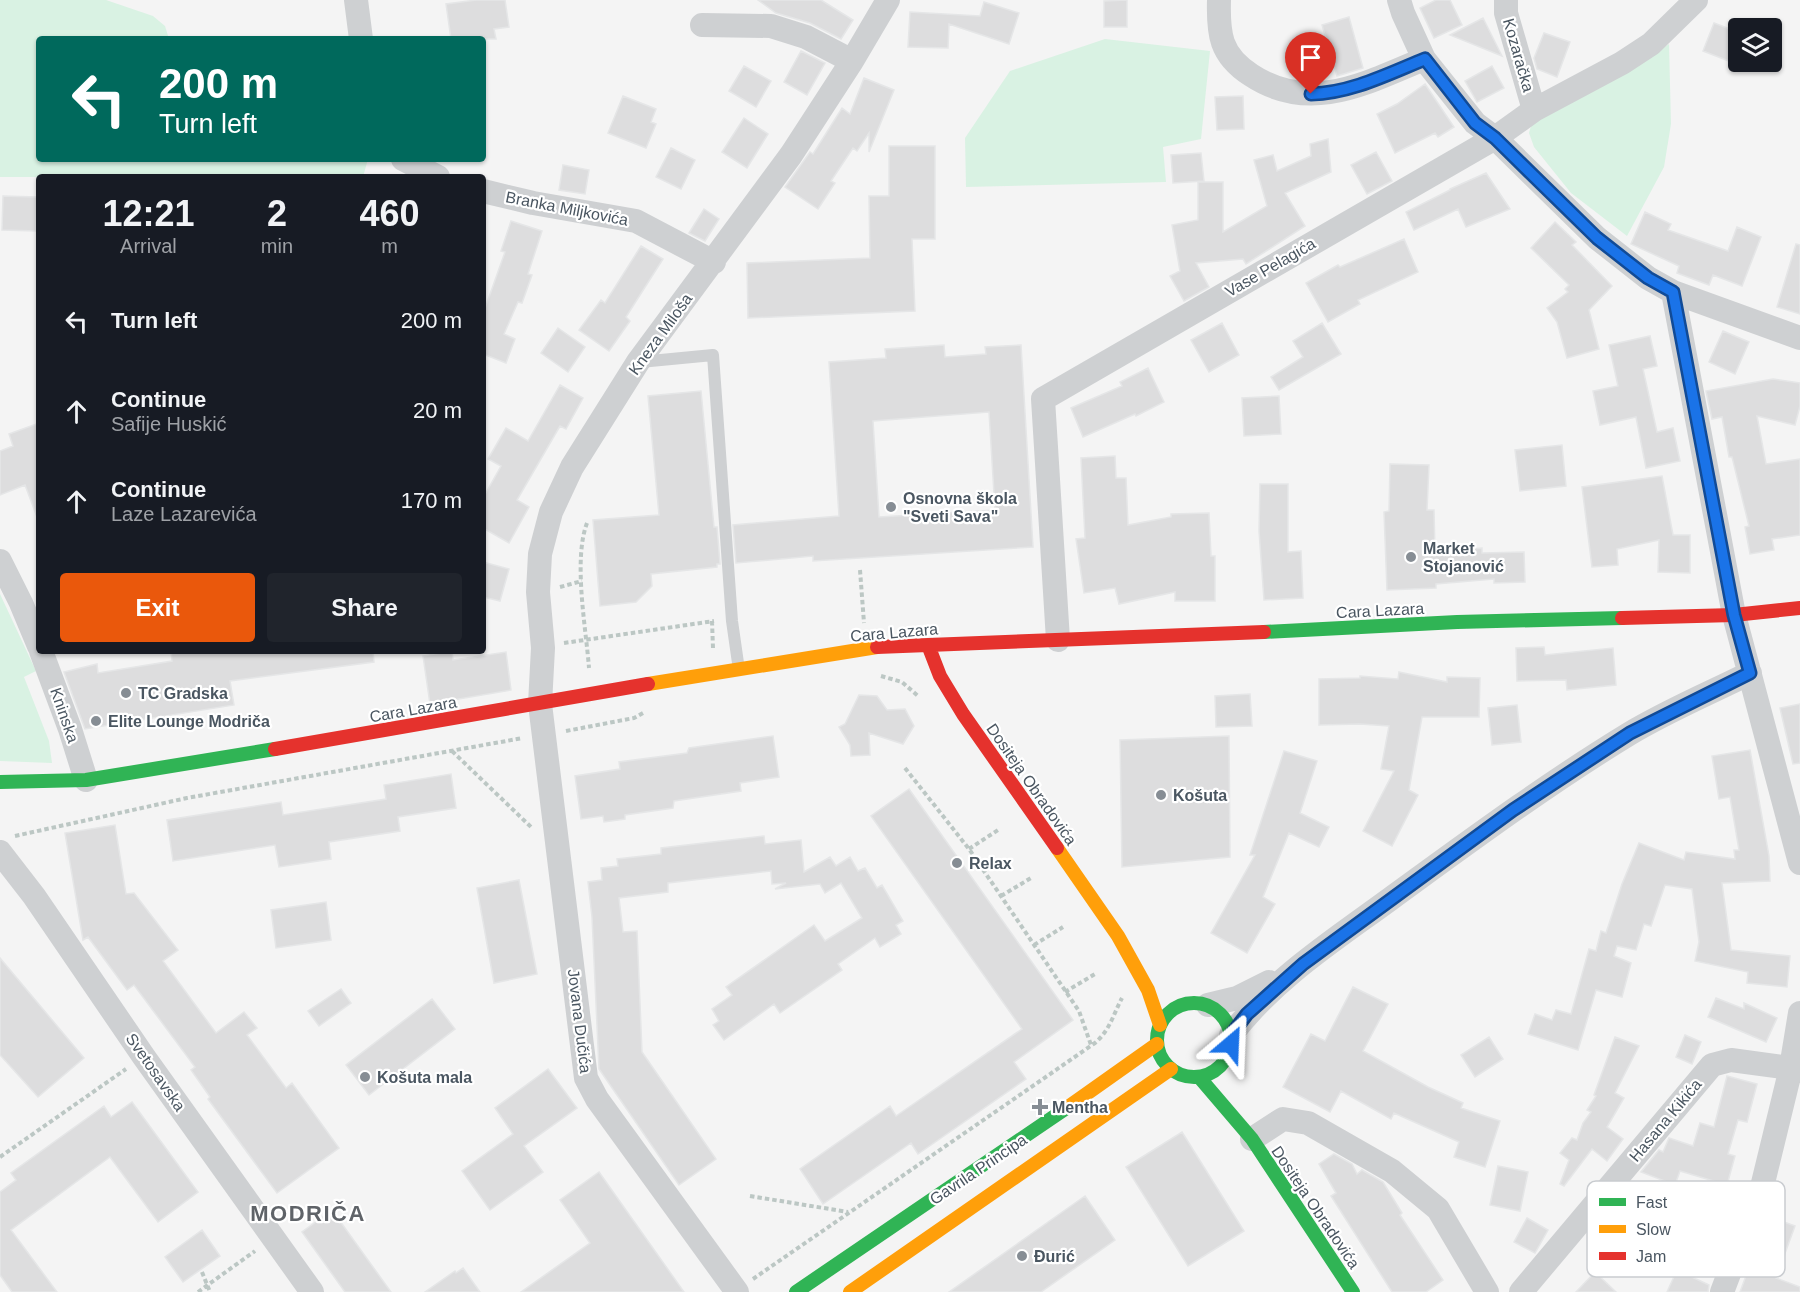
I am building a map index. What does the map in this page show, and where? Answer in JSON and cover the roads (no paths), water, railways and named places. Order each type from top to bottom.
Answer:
[{"type":"street","points":[[356,0],[361,36]]},
{"type":"street","name":"Kneza Miloša","points":[[540,704],[543,648],[538,592],[540,554],[551,512],[572,467],[638,362],[791,155],[852,61],[888,0]]},
{"type":"street","points":[[1219,0],[1218,30],[1227,52],[1242,69],[1267,86],[1277,89],[1298,94],[1326,93],[1367,83],[1425,59]]},
{"type":"street","points":[[1399,0],[1425,59],[1475,123],[1495,138],[1597,238],[1648,278],[1673,292],[1800,338]]},
{"type":"street","name":"Kozaračka","points":[[1506,0],[1506,13],[1534,110]]},
{"type":"street","name":"Vase Pelagića","points":[[1058,640],[1042,399],[1495,138],[1534,110],[1622,63],[1651,44],[1696,0]]},
{"type":"street","points":[[702,26],[771,26],[806,37],[852,61]]},
{"type":"street","points":[[410,162],[432,174]]},
{"type":"street","name":"Branka Miljkovića","points":[[486,192],[533,203],[636,221],[714,262]]},
{"type":"street","points":[[1673,292],[1734,615],[1800,863]]},
{"type":"street","points":[[0,561],[36,639]]},
{"type":"street","name":"Cara Lazara","points":[[0,782],[86,780],[540,704],[591,693],[878,647],[1457,622],[1734,615],[1800,608]]},
{"type":"street","name":"Dositeja Obradovića","points":[[928,645],[940,676],[963,714],[1118,936],[1148,990],[1160,1025]]},
{"type":"street","name":"Kninska","points":[[42,654],[86,780]]},
{"type":"street","points":[[1303,964],[1237,998],[1193,1001],[1172,1010],[1160,1025],[1157,1035],[1159,1054],[1171,1069],[1189,1077],[1199,1077],[1216,1069],[1224,1062],[1228,1054],[1231,1035],[1247,1014],[1303,964],[1513,810],[1621,740],[1750,673]]},
{"type":"street","name":"Jovana Dučića","points":[[540,704],[586,1078],[597,1099],[736,1291]]},
{"type":"street","name":"Svetosavska","points":[[6,845],[34,896],[144,1057],[312,1292]]},
{"type":"street","name":"Dositeja Obradovića","points":[[1118,936],[1148,963]]},
{"type":"street","points":[[1193,1001],[1224,1017],[1231,1035]]},
{"type":"street","points":[[1764,1181],[1796,1070],[1800,1013]]},
{"type":"street","name":"Gavrila Principa","points":[[796,1292],[1040,1127],[1157,1044]]},
{"type":"street","name":"Hasana Kikića","points":[[1614,1181],[1712,1065],[1731,1060],[1796,1070]]},
{"type":"street","points":[[1224,1062],[1230,1081]]},
{"type":"street","name":"Gavrila Principa","points":[[850,1292],[1171,1069]]},
{"type":"street","name":"Dositeja Obradovića","points":[[1199,1077],[1252,1139],[1353,1292]]},
{"type":"street","name":"Dositeja Obradovića","points":[[1237,1100],[1252,1139]]},
{"type":"street","points":[[1252,1139],[1282,1119],[1308,1123],[1392,1171],[1438,1209],[1487,1292]]},
{"type":"street","name":"Hasana Kikića","points":[[1521,1292],[1587,1214]]},
{"type":"street","points":[[1722,1292],[1728,1277]]},
{"type":"lane","points":[[638,362],[713,355],[732,621],[739,671]]},
{"type":"place","name":"Osnovna škola \"Sveti Sava\"","points":[[891,507]]},
{"type":"place","name":"Market Stojanović","points":[[1411,557]]},
{"type":"place","name":"TC Gradska","points":[[126,693]]},
{"type":"place","name":"Elite Lounge Modriča","points":[[96,721]]},
{"type":"place","name":"Košuta","points":[[1161,795]]},
{"type":"place","name":"Relax","points":[[957,863]]},
{"type":"place","name":"Košuta mala","points":[[365,1077]]},
{"type":"place","name":"Mentha","points":[[1040,1107]]},
{"type":"place","name":"Đurić","points":[[1022,1256]]},
{"type":"district","name":"MODRIČA","points":[[308,1213]]}]
